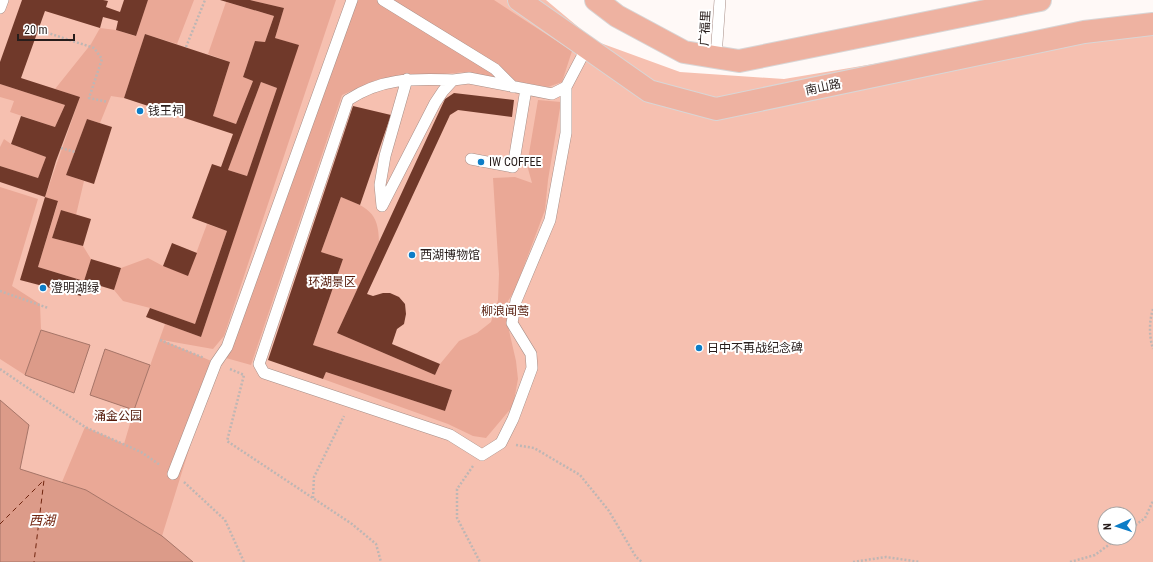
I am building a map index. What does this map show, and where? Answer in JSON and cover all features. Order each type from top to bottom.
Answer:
[{"type":"main road","name":"南山路","points":[[520,0],[649,91],[716,109],[1084,32],[1153,24]]},
{"type":"main road","points":[[600,1],[617,16],[684,52],[739,61],[1040,0]]},
{"type":"lane","points":[[0,8],[3,0]]},
{"type":"lane","points":[[173,474],[216,363],[227,347],[352,0]]},
{"type":"lane","points":[[383,0],[495,69],[513,87]]},
{"type":"lane","name":"广福里","points":[[716,57],[720,0]]},
{"type":"lane","points":[[566,87],[552,94],[469,78],[454,80],[407,79],[380,85],[360,93],[348,100],[259,364],[264,373],[450,435],[482,455],[501,443],[514,419],[532,368],[531,354],[512,323],[516,301],[550,220],[566,133],[566,87],[587,48]]},
{"type":"lane","points":[[407,79],[385,156],[380,185],[382,206],[435,103],[443,91],[454,80]]},
{"type":"lane","points":[[471,159],[513,167],[526,89]]},
{"type":"path","points":[[186,47],[205,0]]},
{"type":"path","points":[[38,30],[94,48],[102,58],[89,98],[108,102]]},
{"type":"path","points":[[61,148],[75,152]]},
{"type":"path","points":[[0,291],[48,308]]},
{"type":"path","points":[[1153,309],[1150,318],[1150,339],[1153,349]]},
{"type":"path","points":[[160,340],[244,375],[227,441],[352,524],[376,544],[380,562]]},
{"type":"path","points":[[0,369],[29,387],[85,427],[141,452],[181,480],[225,520],[244,562]]},
{"type":"path","points":[[313,498],[314,477],[351,402]]},
{"type":"path","points":[[501,443],[534,448],[580,475],[609,511],[636,557],[642,562]]},
{"type":"path","points":[[480,562],[457,518],[457,489],[482,455]]},
{"type":"path","points":[[1137,524],[1144,518],[1153,501]]},
{"type":"path","points":[[1070,562],[1095,555],[1107,546]]},
{"type":"path","points":[[853,562],[886,557],[920,562]]},
{"type":"green space","name":"环湖景区","points":[[0,0],[546,0],[595,41],[680,72],[784,79],[1153,17],[1153,562],[0,562]]},
{"type":"green space","points":[[148,0],[194,0],[177,44],[145,34],[124,98],[111,96],[100,123],[87,119],[66,175],[84,181],[76,215],[61,210],[52,238],[83,246],[91,259],[84,281],[38,267],[58,202],[45,197],[80,97],[55,89],[91,44],[100,28],[116,30],[135,36]]},
{"type":"green space","points":[[250,0],[336,0],[224,336],[213,349],[162,340],[216,363],[162,536],[86,490],[62,482],[85,427],[124,444],[134,410],[165,324],[201,337],[298,45],[275,38],[284,8]]},
{"type":"green space","points":[[357,0],[494,0],[572,51],[562,82],[548,87],[466,72],[376,80],[342,95],[251,365],[226,358]]},
{"type":"green space","points":[[226,2],[274,16],[265,42],[255,41],[243,77],[253,81],[236,124],[213,116],[230,62],[208,54]]},
{"type":"green space","points":[[261,82],[277,88],[247,176],[228,170]]},
{"type":"green space","points":[[0,84],[65,105],[55,127],[10,112],[14,101],[0,97]]},
{"type":"green space","name":"柳浪闻莺","points":[[538,100],[561,102],[548,180],[545,210],[515,290],[508,301],[507,322],[516,361],[518,379],[513,406],[486,438],[473,436],[448,424],[323,379],[326,372],[445,411],[452,390],[313,345],[343,259],[321,252],[341,197],[364,207],[374,217],[377,223],[379,242],[337,333],[435,375],[440,364],[459,341],[477,333],[491,322],[498,300],[499,274],[493,178],[515,177],[532,183],[527,165]]},
{"type":"green space","points":[[4,139],[11,144],[46,157],[38,178],[0,166],[0,147]]},
{"type":"green space","points":[[0,187],[38,199],[12,286],[40,304],[41,330],[25,375],[0,359]]},
{"type":"green space","points":[[207,224],[227,231],[195,324],[150,308],[123,301],[114,290],[121,268],[148,258],[163,266],[188,275]]},
{"type":"water","points":[[41,330],[90,345],[74,393],[25,375]]},
{"type":"water","points":[[105,349],[150,365],[134,410],[90,395]]},
{"type":"water","name":"西湖","points":[[0,400],[29,425],[20,469],[86,490],[162,536],[193,562],[0,562]]},
{"type":"building","points":[[22,0],[103,0],[108,1],[106,7],[120,12],[124,0],[148,0],[136,36],[116,30],[118,21],[103,17],[100,28],[45,11],[21,78],[80,97],[56,161],[45,197],[0,182],[0,166],[38,178],[46,157],[11,144],[21,116],[55,127],[65,105],[0,84],[0,62]]},
{"type":"building","points":[[220,0],[250,0],[284,8],[275,38],[299,45],[201,337],[146,317],[150,308],[195,324],[227,231],[192,218],[212,164],[221,167],[233,134],[124,98],[145,34],[230,62],[213,116],[236,124],[253,81],[243,77],[255,41],[265,42],[274,16]],"holes":[[[261,82],[277,88],[247,176],[228,170]]]},
{"type":"building","points":[[454,93],[514,100],[512,117],[458,110],[450,115],[367,294],[373,296],[383,293],[390,293],[399,297],[405,304],[406,314],[404,324],[397,329],[392,344],[440,364],[435,375],[337,333],[445,99]]},
{"type":"building","points":[[353,106],[391,115],[360,205],[341,197],[321,252],[343,259],[313,345],[452,390],[445,411],[326,372],[323,379],[268,360]]},
{"type":"building","points":[[87,119],[112,127],[94,184],[66,175]]},
{"type":"building","points":[[45,197],[58,201],[38,267],[84,281],[81,296],[20,280]]},
{"type":"building","points":[[61,210],[91,219],[83,246],[52,238]]},
{"type":"building","points":[[172,243],[197,253],[188,276],[163,266]]},
{"type":"building","points":[[91,259],[121,268],[114,290],[84,281]]},
{"type":"ferry route","points":[[0,524],[44,480],[34,562]]},
{"type":"place","name":"钱王祠","points":[[140,111]]},
{"type":"place","name":"IW COFFEE","points":[[481,162]]},
{"type":"place","name":"西湖博物馆","points":[[412,255]]},
{"type":"place","name":"澄明湖绿","points":[[43,288]]},
{"type":"place","name":"日中不再战纪念碑","points":[[699,348]]},
{"type":"park label","name":"涌金公园","points":[[118,416]]}]
